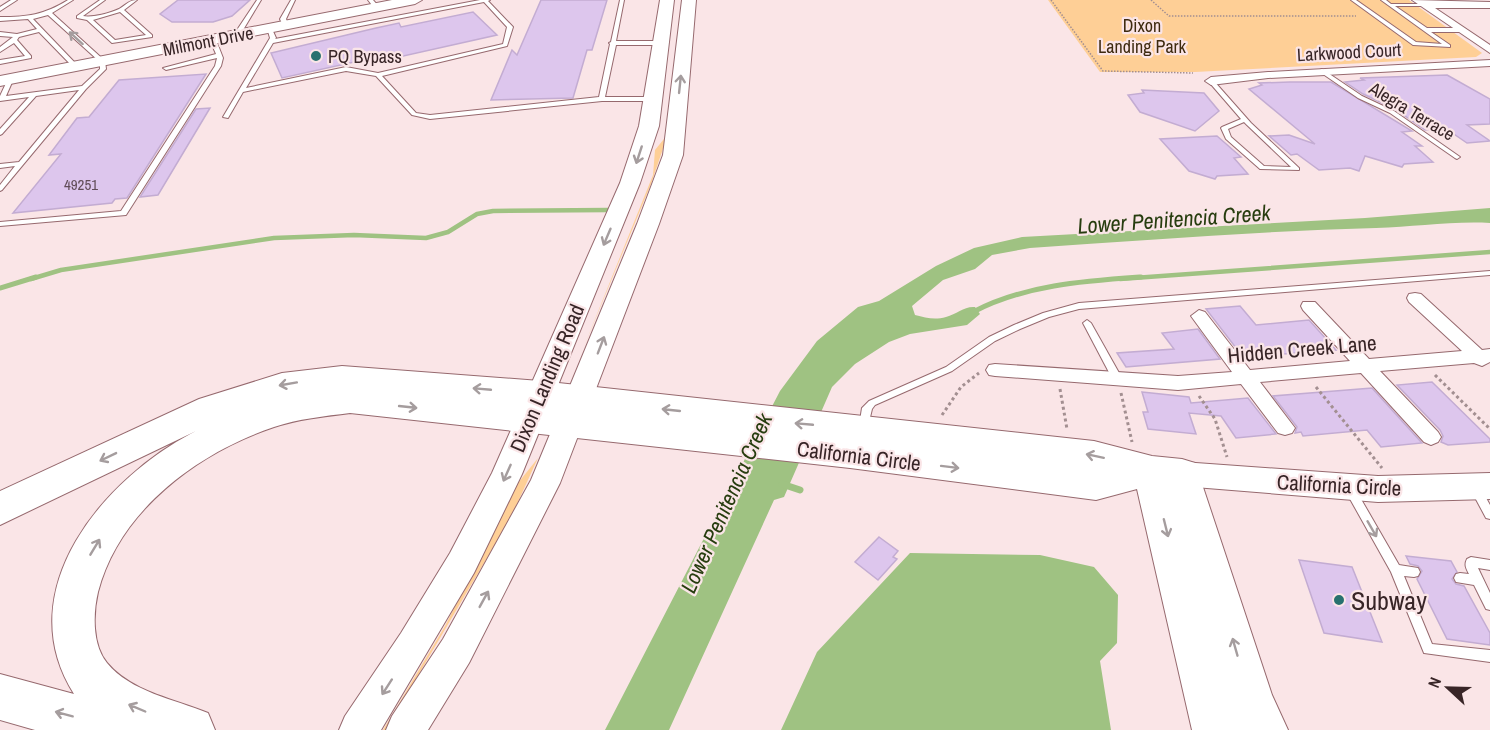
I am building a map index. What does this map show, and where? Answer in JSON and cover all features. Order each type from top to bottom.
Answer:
[{"type":"highway","points":[[0,509],[211,408],[282,385],[342,378],[369,378],[535,407]]},
{"type":"highway","points":[[191,730],[130,706],[109,694],[91,679],[80,661],[74,637],[73,611],[78,583],[90,555],[106,529],[146,485],[172,464],[225,432],[250,421],[305,406],[350,400],[535,407]]},
{"type":"highway","name":"California Circle","points":[[535,407],[723,428],[858,438],[932,437],[1094,455],[1157,471]]},
{"type":"highway","name":"California Circle","points":[[858,438],[1096,485],[1157,471]]},
{"type":"highway","points":[[1157,471],[1216,730]]},
{"type":"highway","points":[[1157,471],[1264,730]]},
{"type":"highway","points":[[0,697],[120,730]]},
{"type":"main road","name":"Milmont Drive","points":[[3,89],[103,62],[216,48],[242,35],[269,36],[286,26],[374,4],[416,0]]},
{"type":"main road","name":"Dixon Landing Road","points":[[359,730],[414,645],[467,553],[507,474],[630,183],[649,126],[667,0]]},
{"type":"main road","name":"Dixon Landing Road","points":[[406,730],[456,651],[545,483],[575,411],[673,155],[689,0]]},
{"type":"main road","name":"California Circle","points":[[1157,471],[1349,488],[1483,487]]},
{"type":"street","points":[[1420,2],[1490,5]]},
{"type":"street","points":[[1420,2],[1490,50]]},
{"type":"street","name":"Larkwood Court","points":[[1211,81],[1322,71],[1490,63]]},
{"type":"street","points":[[1415,298],[1486,359]]},
{"type":"street","points":[[1309,306],[1431,437]]},
{"type":"street","points":[[1199,316],[1285,428]]},
{"type":"street","name":"Hidden Creek Lane","points":[[995,370],[1118,380],[1189,382],[1421,361],[1486,359]]},
{"type":"lane","points":[[0,9],[15,0]]},
{"type":"lane","points":[[0,19],[30,19],[50,14],[70,0]]},
{"type":"lane","points":[[103,0],[79,17],[86,18],[114,42],[150,36],[121,10]]},
{"type":"lane","points":[[60,24],[121,10],[135,0]]},
{"type":"lane","points":[[242,35],[240,30],[259,0]]},
{"type":"lane","points":[[286,26],[283,19],[293,0]]},
{"type":"lane","points":[[226,117],[269,36],[486,0],[510,27],[505,45],[378,75],[346,69],[241,91]]},
{"type":"lane","points":[[602,99],[622,0]]},
{"type":"lane","points":[[1353,0],[1418,46],[1448,45],[1383,0]]},
{"type":"lane","points":[[1390,4],[1420,2]]},
{"type":"lane","points":[[0,189],[84,88],[103,69],[103,62],[50,14]]},
{"type":"lane","points":[[30,19],[76,68]]},
{"type":"lane","points":[[0,50],[16,38],[40,30]]},
{"type":"lane","points":[[1427,30],[1461,30]]},
{"type":"lane","points":[[0,34],[16,38],[29,57],[0,62]]},
{"type":"lane","points":[[612,43],[662,43]]},
{"type":"lane","points":[[0,224],[123,213],[218,66],[216,48],[166,68]]},
{"type":"lane","name":"Alegra Terrace","points":[[1322,71],[1360,97],[1392,112],[1457,157]]},
{"type":"lane","points":[[378,75],[414,114],[430,117],[602,99],[653,99]]},
{"type":"lane","points":[[1211,81],[1245,120],[1297,169],[1262,168],[1233,143],[1224,128],[1245,120]]},
{"type":"lane","points":[[3,89],[35,94],[84,88]]},
{"type":"lane","points":[[0,133],[35,94]]},
{"type":"lane","points":[[0,166],[20,165]]},
{"type":"lane","points":[[858,438],[867,408],[872,403],[949,369],[992,339],[1017,327],[1046,315],[1079,306],[1490,273]]},
{"type":"lane","points":[[1087,323],[1118,380]]},
{"type":"lane","points":[[1483,487],[1490,515]]},
{"type":"lane","points":[[1349,488],[1396,570],[1428,649],[1490,656]]},
{"type":"lane","points":[[1490,565],[1472,562],[1490,605]]},
{"type":"lane","points":[[1396,570],[1414,572]]},
{"type":"lane","points":[[1460,578],[1478,580]]},
{"type":"path","points":[[1051,0],[1103,71],[1193,73]]},
{"type":"path","points":[[1151,0],[1169,16],[1375,16]]},
{"type":"path","points":[[1421,361],[1490,429]]},
{"type":"path","points":[[932,437],[939,418],[961,387],[983,370],[995,370]]},
{"type":"path","points":[[1304,371],[1400,489]]},
{"type":"path","points":[[1058,375],[1072,453]]},
{"type":"path","points":[[1118,380],[1157,471]]},
{"type":"path","points":[[1189,382],[1215,419],[1235,479]]},
{"type":"green space","name":"Dixon Landing Park","points":[[1048,0],[1409,0],[1482,53],[1476,57],[1195,72],[1100,72]]},
{"type":"green space","points":[[668,134],[651,184],[583,349],[653,175],[655,150]]},
{"type":"green space","points":[[538,458],[511,517],[386,730],[383,730],[445,626],[518,483]]},
{"type":"water","points":[[1490,208],[1490,223],[1333,229],[1030,248],[992,255],[975,269],[943,280],[912,306],[915,315],[942,318],[971,307],[975,307],[980,314],[967,325],[910,334],[889,342],[855,364],[832,387],[784,497],[774,500],[669,730],[605,730],[780,391],[817,341],[858,307],[879,301],[936,266],[974,248],[1022,237],[1365,218]]},
{"type":"water","points":[[910,553],[1040,555],[1094,567],[1118,595],[1117,643],[1100,661],[1111,730],[781,730],[817,652]]},
{"type":"building","points":[[178,0],[250,0],[232,16],[213,22],[172,22],[160,14]]},
{"type":"building","points":[[541,0],[607,0],[592,50],[587,50],[573,98],[491,100],[512,50],[517,55]]},
{"type":"building","points":[[473,12],[497,35],[399,57],[395,53],[282,78],[271,53],[399,23],[401,27]]},
{"type":"building","points":[[206,74],[127,198],[115,199],[112,203],[13,213],[61,154],[49,155],[77,118],[89,117],[119,80]]},
{"type":"building","points":[[1447,75],[1490,99],[1490,124],[1467,125],[1490,141],[1467,143],[1445,128],[1425,130],[1395,109],[1363,94],[1345,82],[1364,80],[1360,78]]},
{"type":"building","points":[[1331,82],[1412,131],[1402,132],[1422,146],[1415,146],[1433,162],[1404,164],[1402,167],[1365,156],[1359,171],[1350,168],[1319,170],[1297,154],[1291,155],[1269,136],[1289,135],[1315,144],[1249,89],[1262,85],[1259,83]]},
{"type":"building","points":[[1142,90],[1204,93],[1219,111],[1195,131],[1140,112],[1128,95],[1144,93]]},
{"type":"building","points":[[210,108],[158,195],[140,197],[196,109]]},
{"type":"building","points":[[1217,136],[1241,157],[1234,158],[1248,174],[1217,176],[1215,179],[1189,171],[1160,139]]},
{"type":"building","points":[[1240,306],[1256,325],[1309,320],[1336,350],[1243,357],[1206,309]]},
{"type":"building","points":[[1198,329],[1220,359],[1126,367],[1117,353],[1174,349],[1162,333]]},
{"type":"building","points":[[1432,382],[1490,439],[1490,442],[1448,445],[1441,442],[1443,436],[1440,430],[1397,385]]},
{"type":"building","points":[[1372,388],[1422,443],[1381,447],[1367,430],[1303,436],[1301,432],[1295,433],[1297,427],[1273,396]]},
{"type":"building","points":[[1142,392],[1189,397],[1191,403],[1248,398],[1276,434],[1236,438],[1221,416],[1189,413],[1196,434],[1148,429],[1143,412],[1148,412]]},
{"type":"building","points":[[879,537],[898,551],[893,557],[897,559],[878,580],[855,562]]},
{"type":"building","points":[[1406,556],[1451,561],[1457,572],[1452,579],[1456,584],[1464,586],[1490,633],[1490,645],[1447,639],[1417,579],[1422,571],[1418,566],[1410,564]]},
{"type":"building","name":"Subway","points":[[1299,560],[1352,567],[1382,642],[1324,633]]},
{"type":"waterway","points":[[31,279],[61,270],[274,238],[354,235],[426,238],[448,232],[477,214],[493,211],[608,210]]},
{"type":"waterway","name":"Lower Penitencia Creek","points":[[1120,279],[1490,252]]},
{"type":"waterway","points":[[0,288],[36,277]]},
{"type":"waterway","name":"Lower Penitencia Creek","points":[[973,312],[1034,290],[1076,283],[1141,277]]},
{"type":"waterway","points":[[782,484],[800,490]]},
{"type":"place","name":"PQ Bypass","points":[[316,56]]},
{"type":"place","name":"Subway","points":[[1339,600]]}]
